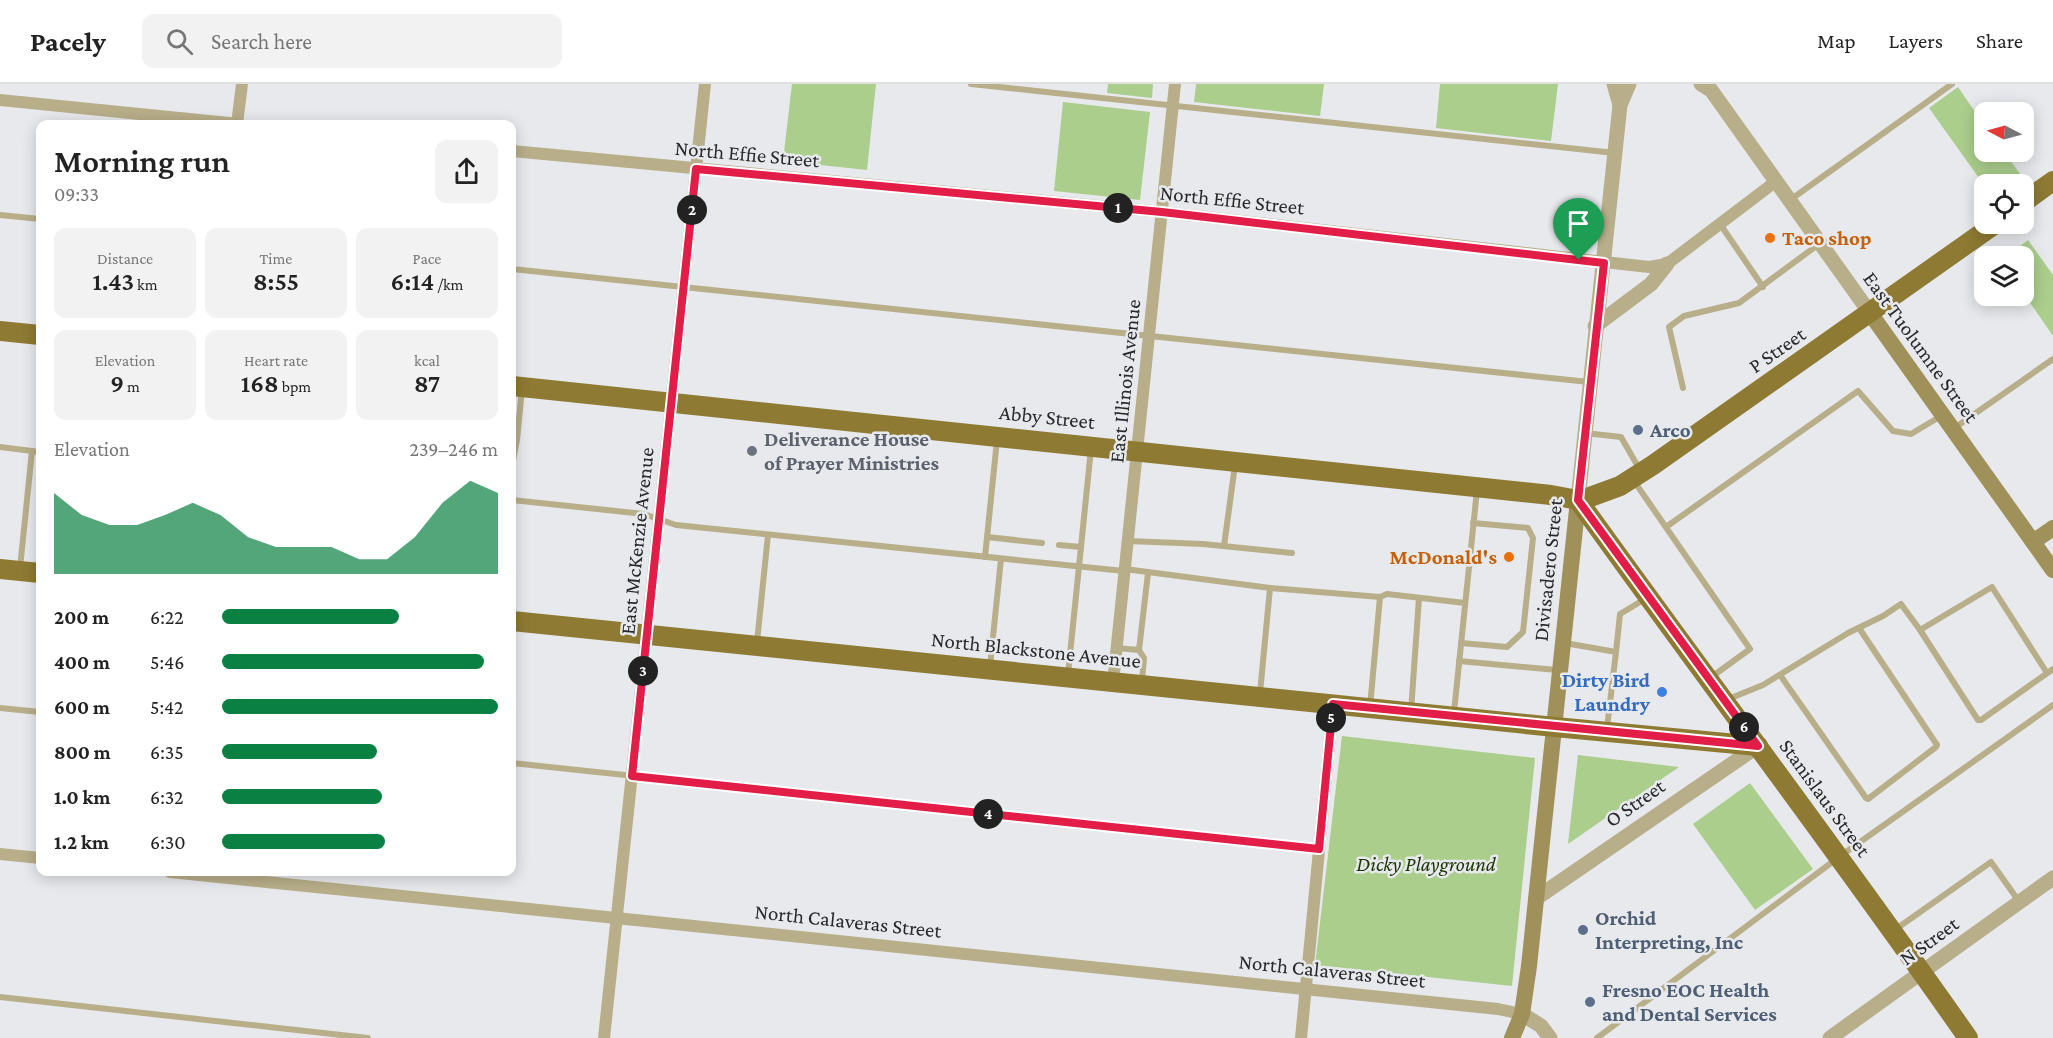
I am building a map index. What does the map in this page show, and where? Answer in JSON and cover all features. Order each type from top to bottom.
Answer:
[{"type":"main road","points":[[2034,195],[2053,181]]},
{"type":"main road","name":"P Street","points":[[1578,500],[1604,492],[1637,476],[1981,234]]},
{"type":"main road","name":"East Tuolumne Street","points":[[1870,314],[2053,570]]},
{"type":"main road","points":[[0,332],[36,335]]},
{"type":"main road","name":"Abby Street","points":[[517,386],[1477,487],[1578,500]]},
{"type":"main road","name":"Stanislaus Street","points":[[1578,500],[1893,931],[1968,1038]]},
{"type":"main road","name":"Divisadero Street","points":[[1512,1038],[1522,1014],[1538,897],[1578,500]]},
{"type":"main road","points":[[2033,542],[2053,528]]},
{"type":"main road","points":[[10,570],[36,573]]},
{"type":"main road","name":"North Blackstone Avenue","points":[[516,621],[1758,746]]},
{"type":"street","points":[[238,120],[242,84]]},
{"type":"street","name":"East McKenzie Avenue","points":[[604,1038],[705,84]]},
{"type":"street","name":"East Illinois Avenue","points":[[1113,682],[1175,84]]},
{"type":"street","name":"Divisadero Street","points":[[1614,84],[1620,105]]},
{"type":"street","name":"Divisadero Street","points":[[1578,500],[1620,105],[1629,84]]},
{"type":"street","name":"East Tuolumne Street","points":[[1711,86],[1775,182],[1870,314]]},
{"type":"street","points":[[0,100],[198,120]]},
{"type":"street","name":"North Effie Street","points":[[516,151],[1162,212],[1604,263],[1649,267],[1668,264]]},
{"type":"street","points":[[1595,327],[1651,284],[1668,264],[1775,182]]},
{"type":"street","points":[[1301,1038],[1333,704]]},
{"type":"street","name":"O Street","points":[[1538,897],[1758,746]]},
{"type":"street","points":[[0,854],[36,858]]},
{"type":"street","name":"North Calaveras Street","points":[[211,876],[1498,1008],[1522,1014]]},
{"type":"street","name":"N Street","points":[[1830,1038],[2053,878]]},
{"type":"street","points":[[1522,1014],[1541,1026],[1550,1038]]},
{"type":"lane","points":[[971,84],[1615,153]]},
{"type":"lane","points":[[1789,201],[1953,84]]},
{"type":"lane","points":[[0,215],[36,219]]},
{"type":"lane","points":[[1720,224],[1762,286]]},
{"type":"lane","points":[[1683,388],[1669,327],[1684,316],[1739,303],[1820,244]]},
{"type":"lane","points":[[516,269],[1589,382]]},
{"type":"lane","points":[[1952,429],[2053,359]]},
{"type":"lane","points":[[516,445],[517,386]]},
{"type":"lane","points":[[1666,527],[1858,391],[1893,430],[1911,434],[1942,415]]},
{"type":"lane","points":[[1584,433],[1621,437],[1637,476],[1666,527],[1750,649],[1709,679]]},
{"type":"lane","points":[[985,557],[997,436]]},
{"type":"lane","points":[[1068,678],[1091,446]]},
{"type":"lane","points":[[0,447],[36,452]]},
{"type":"lane","points":[[10,570],[32,451]]},
{"type":"lane","points":[[1224,546],[1235,461]]},
{"type":"lane","points":[[1453,716],[1477,487]]},
{"type":"lane","points":[[516,500],[644,514],[676,525],[768,535],[1079,567],[1142,570],[1148,573],[1270,588],[1380,597],[1387,594],[1465,603]]},
{"type":"lane","points":[[1461,643],[1507,647],[1523,632],[1533,538],[1528,528],[1473,523]]},
{"type":"lane","points":[[757,645],[768,535]]},
{"type":"lane","points":[[987,537],[1042,543]]},
{"type":"lane","points":[[1128,541],[1224,546],[1292,553]]},
{"type":"lane","points":[[1059,545],[1081,548]]},
{"type":"lane","points":[[990,670],[1001,559]]},
{"type":"lane","points":[[1142,685],[1144,658],[1139,650],[1148,573]]},
{"type":"lane","points":[[1725,700],[1763,685],[1901,604],[1978,720],[2050,671],[1992,586],[1920,630]]},
{"type":"lane","points":[[1259,697],[1270,588]]},
{"type":"lane","points":[[1370,708],[1380,597]]},
{"type":"lane","points":[[1607,732],[1620,614],[1647,597]]},
{"type":"lane","points":[[1411,712],[1419,598]]},
{"type":"lane","points":[[1780,675],[1868,799],[1937,745],[1859,628]]},
{"type":"lane","points":[[1564,643],[1616,652]]},
{"type":"lane","points":[[1116,648],[1139,650]]},
{"type":"lane","points":[[1459,661],[1561,670]]},
{"type":"lane","points":[[1597,1038],[1839,857],[2053,705]]},
{"type":"lane","points":[[0,708],[36,712]]},
{"type":"lane","points":[[516,763],[1319,849]]},
{"type":"lane","points":[[1893,931],[1991,862],[2020,902]]},
{"type":"lane","points":[[0,997],[368,1038]]},
{"type":"green space","points":[[792,84],[876,84],[867,170],[783,161]]},
{"type":"green space","points":[[1108,84],[1153,84],[1152,98],[1107,93]]},
{"type":"green space","points":[[1196,84],[1324,84],[1320,116],[1194,102]]},
{"type":"green space","points":[[1440,84],[1558,84],[1551,141],[1436,128]]},
{"type":"green space","points":[[1958,87],[1974,110],[1974,162],[2011,162],[2020,174],[1976,174],[1929,108]]},
{"type":"green space","points":[[1063,102],[1150,112],[1140,200],[1054,191]]},
{"type":"green space","points":[[2028,240],[2032,246],[2020,246]]},
{"type":"green space","points":[[2034,248],[2053,275],[2053,336],[2032,306]]},
{"type":"green space","name":"Dicky Playground","points":[[1342,736],[1535,758],[1512,986],[1315,965]]},
{"type":"green space","points":[[1578,755],[1679,767],[1568,844]]},
{"type":"green space","points":[[1750,783],[1813,869],[1755,910],[1693,824]]},
{"type":"place","name":"Taco shop","points":[[1770,238]]},
{"type":"place","name":"Arco","points":[[1638,430]]},
{"type":"place","name":"Deliverance House of Prayer Ministries","points":[[752,451]]},
{"type":"place","name":"McDonald's","points":[[1509,557]]},
{"type":"place","name":"Dirty Bird Laundry","points":[[1662,692]]},
{"type":"place","name":"Orchid Interpreting, Inc","points":[[1583,930]]},
{"type":"place","name":"Fresno EOC Health and Dental Services","points":[[1590,1002]]},
{"type":"route","points":[[696,169],[1162,212],[1579,260],[1604,263],[1595,327],[1578,500],[1758,746],[1333,704],[1319,849],[632,776],[696,169]]}]
